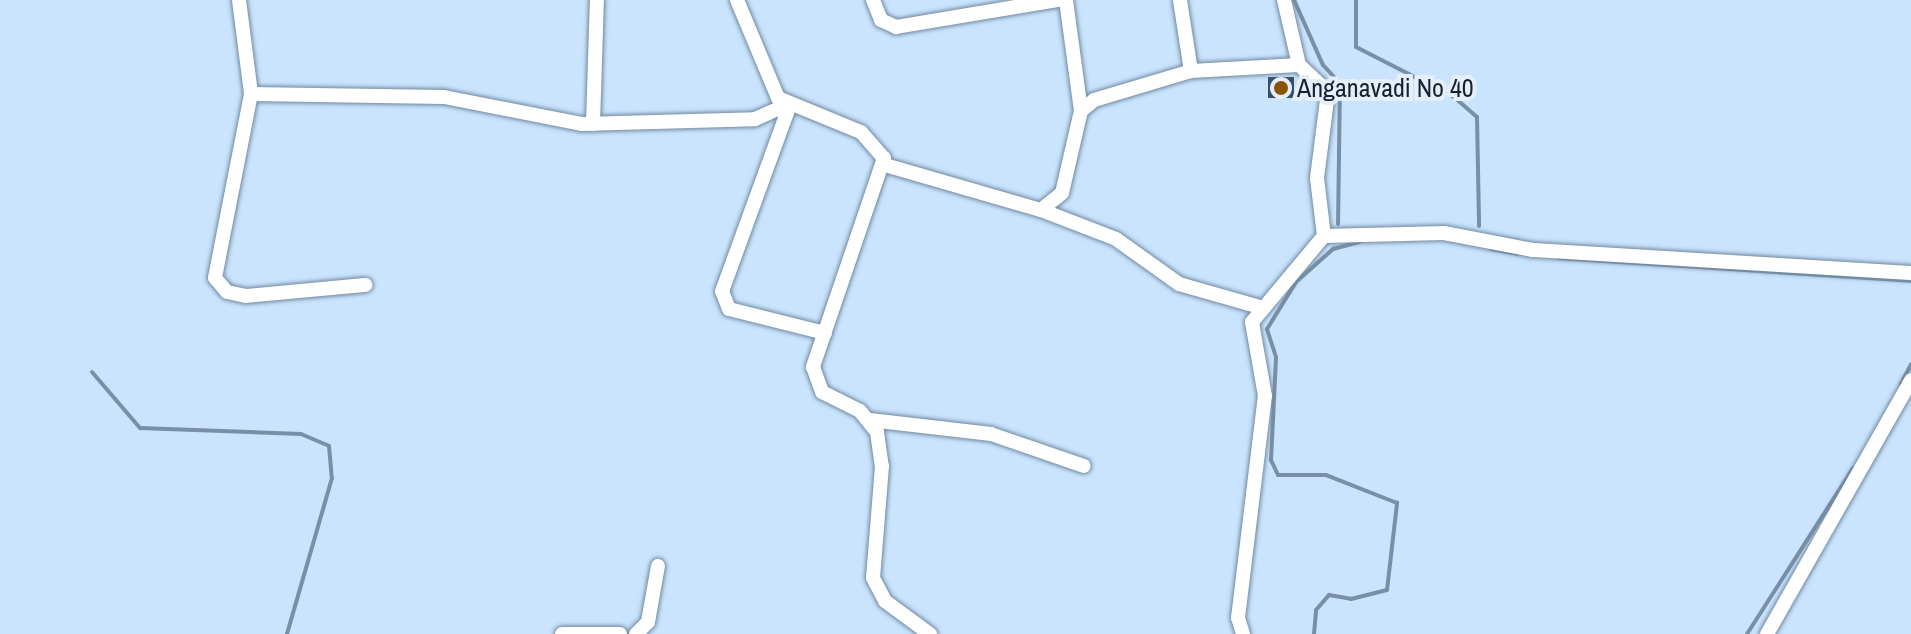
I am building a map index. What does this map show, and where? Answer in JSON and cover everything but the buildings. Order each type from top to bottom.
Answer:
[{"type":"street","points":[[239,0],[251,94],[215,278],[227,292],[246,296],[365,285]]},
{"type":"street","points":[[593,124],[597,0]]},
{"type":"street","points":[[737,0],[773,91],[788,106],[861,132],[885,165],[1041,210],[1116,239],[1179,284],[1260,307]]},
{"type":"street","points":[[873,0],[881,20],[896,27],[1058,0]]},
{"type":"street","points":[[1041,210],[1062,193],[1081,111],[1066,0]]},
{"type":"street","points":[[1180,0],[1191,71]]},
{"type":"street","points":[[1231,634],[1238,618],[1265,396],[1250,338],[1260,307],[1313,257],[1324,236],[1317,178],[1331,110],[1328,92],[1299,65],[1284,0]]},
{"type":"street","points":[[1081,111],[1117,91],[1191,71],[1299,65]]},
{"type":"street","points":[[251,94],[444,97],[593,124],[755,119],[788,106]]},
{"type":"street","points":[[788,106],[722,291],[729,309],[825,333]]},
{"type":"street","points":[[885,165],[813,367],[818,386],[870,420],[991,434],[1084,466]]},
{"type":"street","points":[[1324,236],[1444,233],[1533,250],[1911,273]]},
{"type":"street","points":[[1767,634],[1911,380]]},
{"type":"street","points":[[870,420],[882,446],[873,578],[885,601],[930,634]]},
{"type":"street","points":[[636,634],[648,622],[658,566]]},
{"type":"street","points":[[1238,618],[1243,634]]},
{"type":"street","points":[[562,634],[620,634]]},
{"type":"waterway","points":[[1294,0],[1323,65],[1340,83],[1338,224]]},
{"type":"waterway","points":[[1356,0],[1356,47],[1454,97],[1477,117],[1479,226]]},
{"type":"waterway","points":[[1314,634],[1316,610],[1329,595],[1351,599],[1387,590],[1397,503],[1326,475],[1278,475],[1271,460],[1276,357],[1267,329],[1296,282],[1333,249],[1360,242]]},
{"type":"waterway","points":[[1491,249],[1518,254]]},
{"type":"waterway","points":[[1558,258],[1911,281]]},
{"type":"waterway","points":[[1901,384],[1911,364]]},
{"type":"waterway","points":[[92,372],[140,428],[301,434],[329,446],[332,478],[287,634]]},
{"type":"waterway","points":[[1747,634],[1853,468]]},
{"type":"place","name":"Anganavadi No 40","points":[[1281,88]]}]
